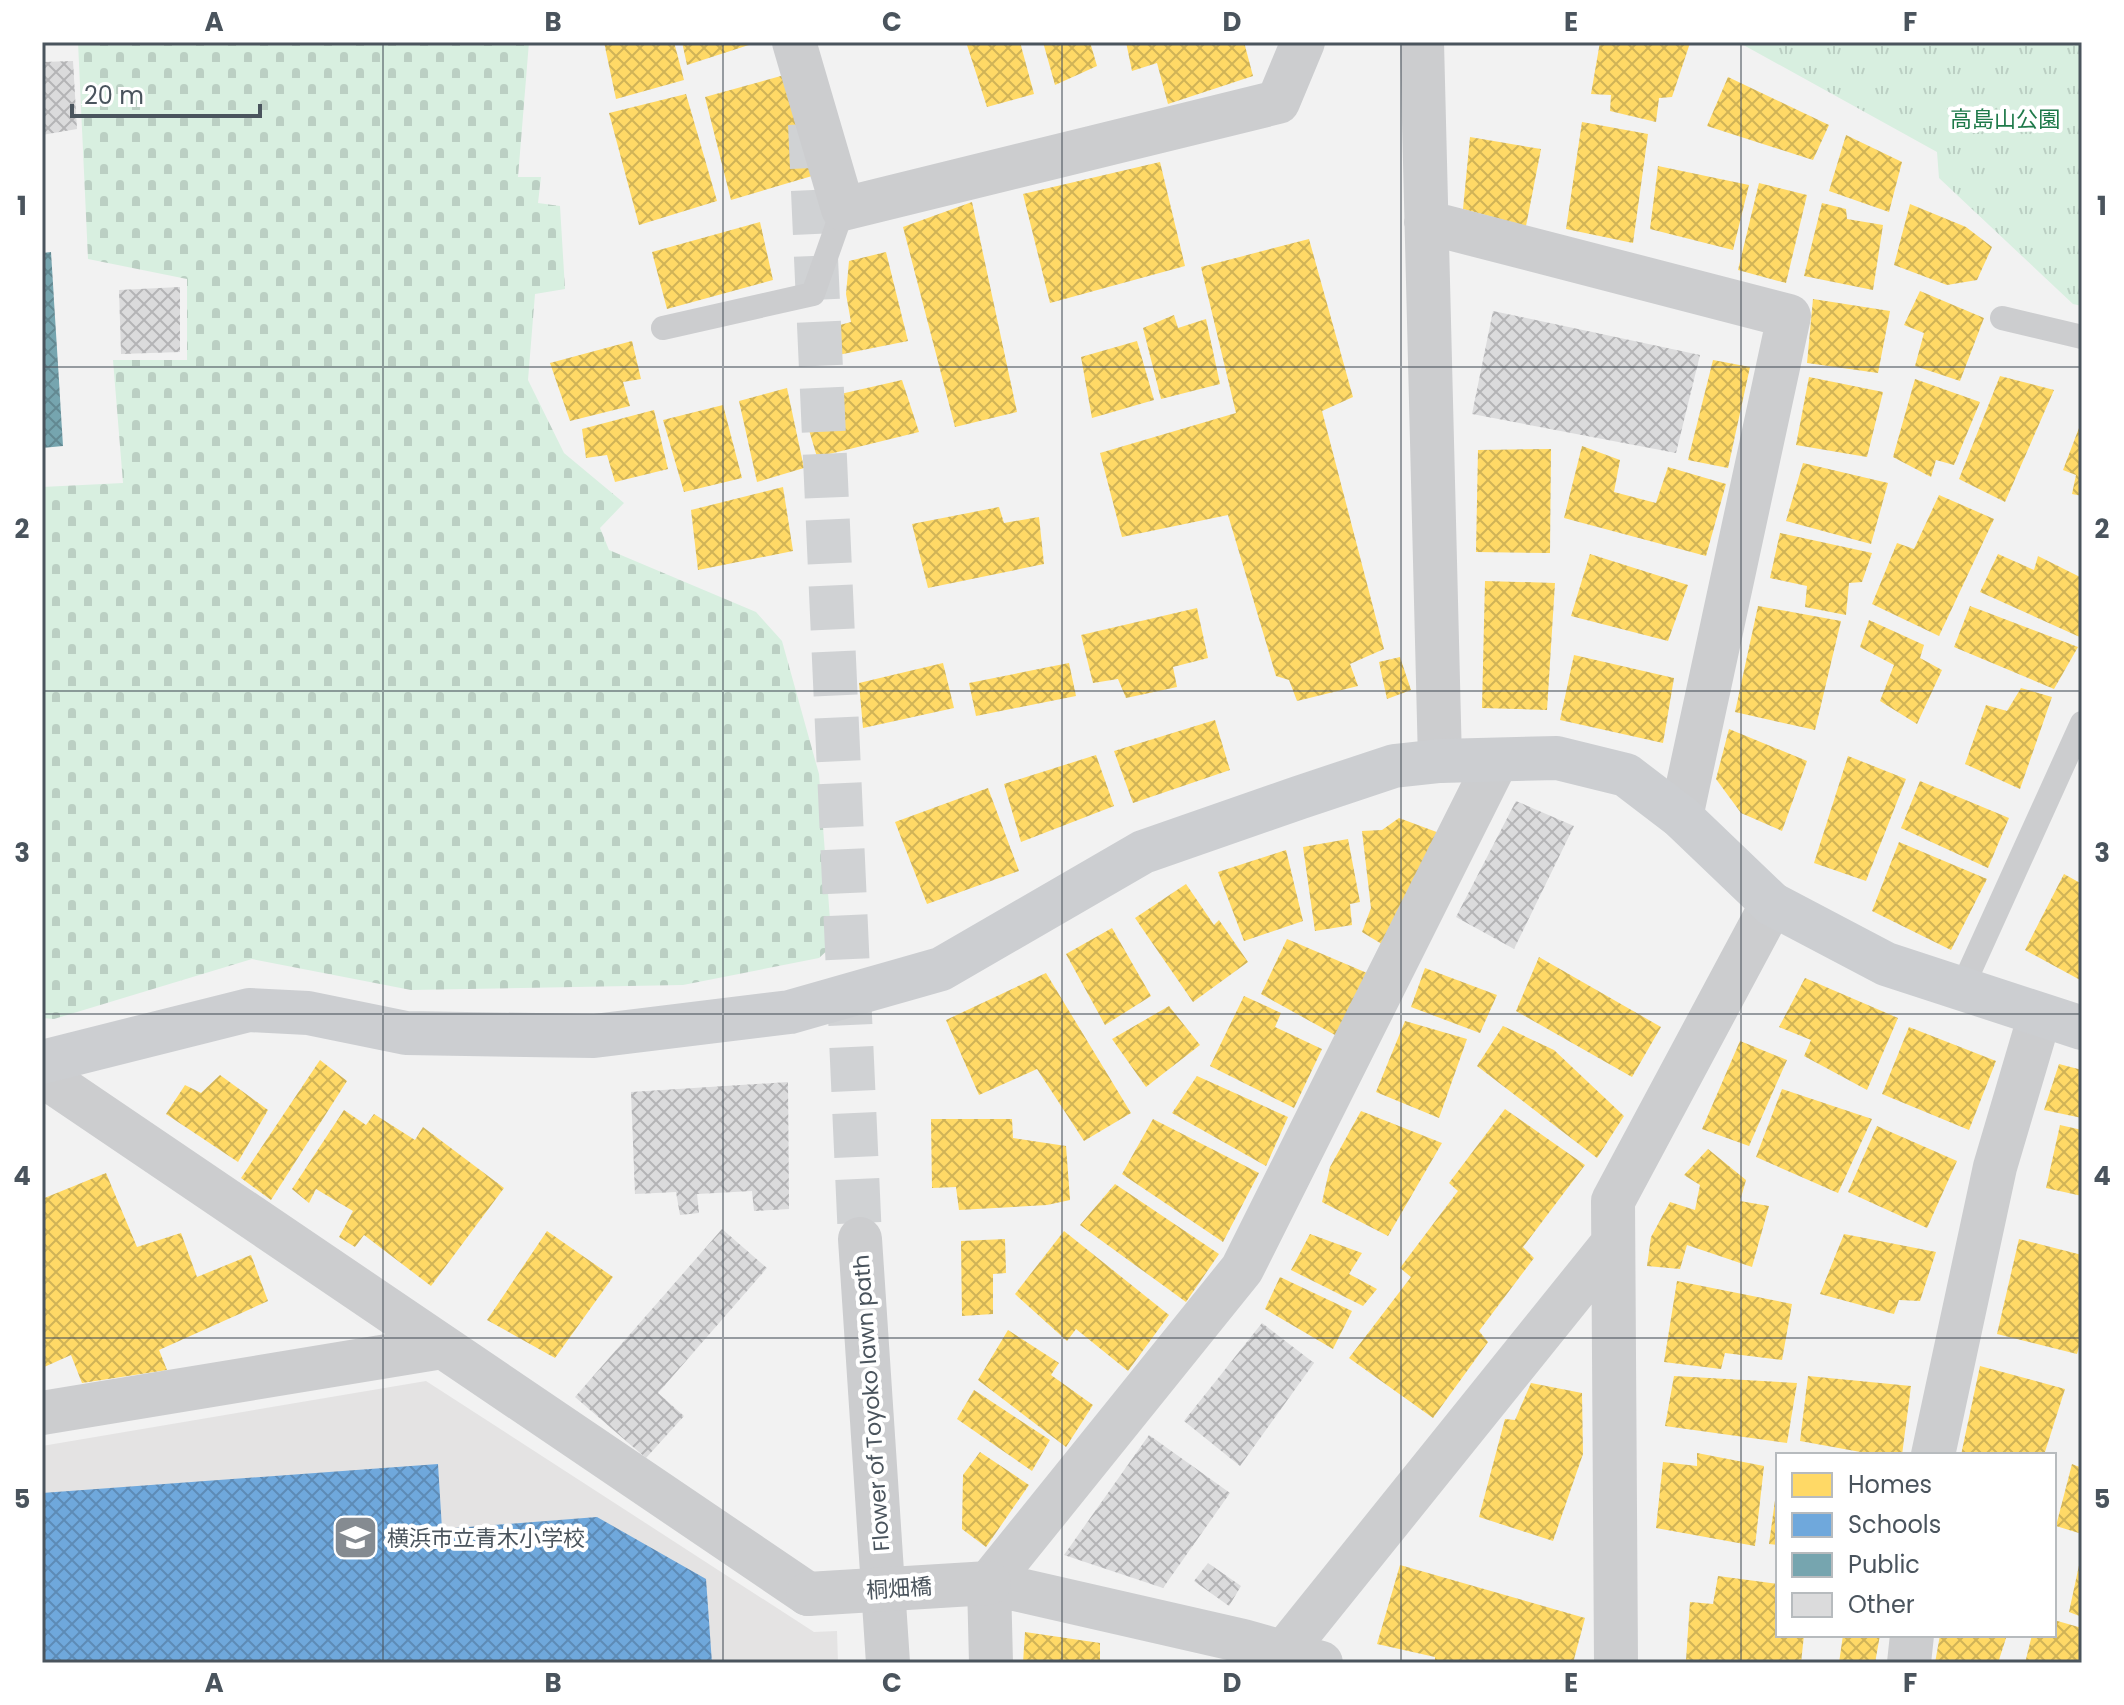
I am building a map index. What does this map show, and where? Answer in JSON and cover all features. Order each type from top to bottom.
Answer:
[{"type":"street","points":[[794,42],[843,209],[1278,102],[1303,42]]},
{"type":"street","points":[[1422,42],[1440,761]]},
{"type":"street","points":[[1426,222],[1789,316],[1681,817]]},
{"type":"street","points":[[42,1062],[249,1010],[308,1013],[406,1033],[594,1036],[790,1012],[941,969],[1143,852],[1394,766],[1440,761],[1557,758],[1626,775],[1681,817],[1772,904],[1886,964],[2082,1028]]},
{"type":"street","points":[[991,1663],[989,1583],[1242,1269],[1497,760]]},
{"type":"street","points":[[1616,1663],[1613,1201],[1772,904]]},
{"type":"street","points":[[1933,1453],[1995,1167],[2040,1015]]},
{"type":"street","points":[[42,1075],[442,1347]]},
{"type":"street","name":"Flower of Toyoko lawn path","points":[[860,1239],[888,1663]]},
{"type":"street","points":[[1303,1658],[1613,1243]]},
{"type":"street","points":[[42,1413],[442,1347]]},
{"type":"street","name":"桐畑橋","points":[[442,1347],[808,1594],[989,1583],[1303,1658]]},
{"type":"street","points":[[1909,1663],[1912,1637]]},
{"type":"lane","points":[[663,328],[813,294],[843,209]]},
{"type":"lane","points":[[2002,318],[2082,337]]},
{"type":"lane","points":[[1961,990],[2082,723]]},
{"type":"shaded area","name":"横浜市立青木小学校","points":[[426,1381],[814,1632],[837,1631],[838,1663],[42,1663],[42,1446]]},
{"type":"green space","points":[[78,42],[529,42],[518,177],[541,177],[538,203],[560,206],[565,289],[535,294],[528,380],[564,453],[624,503],[600,528],[609,550],[756,612],[782,641],[819,774],[832,946],[819,958],[683,985],[411,990],[252,959],[54,1019],[42,1018],[42,487],[123,483],[113,360],[187,360],[187,279],[88,259]]},
{"type":"green space","name":"高島山公園","points":[[1738,42],[2082,42],[2082,306],[2073,304],[1939,178],[1937,152]]},
{"type":"building: Homes","points":[[604,42],[674,42],[684,80],[616,99]]},
{"type":"building: Homes","points":[[682,42],[755,42],[755,43],[687,65]]},
{"type":"building: Homes","points":[[966,42],[1020,42],[1034,94],[987,107]]},
{"type":"building: Homes","points":[[1043,42],[1090,42],[1097,66],[1055,85]]},
{"type":"building: Homes","points":[[1126,42],[1244,42],[1253,76],[1168,104],[1157,63],[1132,71]]},
{"type":"building: Homes","points":[[1600,42],[1690,43],[1672,97],[1659,98],[1656,122],[1610,111],[1611,95],[1591,94]]},
{"type":"building: Homes","points":[[788,74],[812,176],[731,200],[705,97]]},
{"type":"building: Homes","points":[[1728,77],[1829,125],[1813,160],[1707,126]]},
{"type":"building: Homes","points":[[686,94],[717,201],[639,225],[609,113]]},
{"type":"building: Homes","points":[[1582,122],[1648,134],[1633,243],[1566,229]]},
{"type":"building: Homes","points":[[1846,135],[1902,162],[1889,212],[1829,191]]},
{"type":"building: Homes","points":[[1470,137],[1541,149],[1526,226],[1463,209]]},
{"type":"building: Homes","points":[[1160,162],[1185,266],[1050,303],[1023,194]]},
{"type":"building: Homes","points":[[1658,166],[1749,185],[1733,250],[1650,229]]},
{"type":"building: Homes","points":[[1759,183],[1807,195],[1786,283],[1738,270]]},
{"type":"building: Homes","points":[[972,202],[1017,412],[955,427],[903,227]]},
{"type":"building: Homes","points":[[1822,203],[1846,209],[1847,219],[1883,225],[1873,290],[1804,276]]},
{"type":"building: Homes","points":[[1910,204],[1966,227],[1992,247],[1977,280],[1947,285],[1894,265]]},
{"type":"building: Homes","points":[[760,222],[773,280],[667,309],[652,252]]},
{"type":"building: Homes","points":[[1309,239],[1353,397],[1322,411],[1384,649],[1350,664],[1358,686],[1297,701],[1289,680],[1276,676],[1228,515],[1122,537],[1100,453],[1236,413],[1201,267]]},
{"type":"building: Homes","points":[[886,252],[908,341],[818,359],[810,333],[851,322],[846,294],[849,261]]},
{"type":"building: Homes","points":[[1920,291],[1984,318],[1960,381],[1915,366],[1924,333],[1904,325]]},
{"type":"building: Homes","points":[[1813,299],[1890,311],[1878,373],[1807,363]]},
{"type":"building: Homes","points":[[1174,315],[1178,328],[1206,319],[1220,384],[1161,399],[1143,328]]},
{"type":"building: Homes","points":[[632,341],[641,379],[623,382],[630,406],[570,421],[550,363]]},
{"type":"building: Homes","points":[[1137,341],[1154,400],[1092,418],[1081,357]]},
{"type":"building: Homes","points":[[1713,360],[1750,367],[1728,468],[1688,460]]},
{"type":"building: Homes","points":[[2000,376],[2054,390],[2005,502],[1959,479]]},
{"type":"building: Homes","points":[[1809,377],[1883,392],[1867,457],[1796,445]]},
{"type":"building: Homes","points":[[1915,379],[1980,402],[1954,465],[1936,460],[1931,477],[1893,457]]},
{"type":"building: Homes","points":[[902,380],[919,432],[817,457],[801,403]]},
{"type":"building: Homes","points":[[787,388],[804,468],[757,482],[739,401]]},
{"type":"building: Homes","points":[[723,405],[742,478],[684,492],[663,420]]},
{"type":"building: Homes","points":[[654,410],[668,469],[615,482],[607,455],[586,458],[582,429]]},
{"type":"building: Homes","points":[[2082,420],[2082,496],[2072,494],[2076,475],[2063,470]]},
{"type":"building: Homes","points":[[1582,446],[1620,460],[1614,492],[1656,503],[1668,467],[1726,484],[1706,556],[1564,518]]},
{"type":"building: Homes","points":[[1551,449],[1550,553],[1476,552],[1478,450]]},
{"type":"building: Homes","points":[[1803,463],[1888,483],[1871,544],[1786,521]]},
{"type":"building: Homes","points":[[783,487],[793,551],[698,570],[691,510]]},
{"type":"building: Homes","points":[[1939,495],[1994,519],[1939,636],[1872,604],[1897,543],[1914,549]]},
{"type":"building: Homes","points":[[999,507],[1004,523],[1039,517],[1044,564],[928,588],[912,524]]},
{"type":"building: Homes","points":[[1780,533],[1872,553],[1862,582],[1849,583],[1846,615],[1805,607],[1807,586],[1770,578]]},
{"type":"building: Homes","points":[[1590,554],[1688,585],[1668,641],[1571,616]]},
{"type":"building: Homes","points":[[1998,554],[2034,570],[2038,556],[2082,578],[2082,638],[1980,592]]},
{"type":"building: Homes","points":[[1485,581],[1555,583],[1547,710],[1482,708]]},
{"type":"building: Homes","points":[[1758,606],[1841,621],[1815,730],[1735,712]]},
{"type":"building: Homes","points":[[1970,606],[2078,647],[2054,689],[1954,647]]},
{"type":"building: Homes","points":[[1197,608],[1208,658],[1173,667],[1177,687],[1126,698],[1118,679],[1093,683],[1081,635]]},
{"type":"building: Homes","points":[[1869,620],[1924,645],[1920,658],[1942,670],[1917,724],[1880,701],[1894,665],[1860,647]]},
{"type":"building: Homes","points":[[1574,655],[1674,678],[1663,743],[1560,720]]},
{"type":"building: Homes","points":[[1400,657],[1411,690],[1387,699],[1379,662]]},
{"type":"building: Homes","points":[[943,663],[954,708],[863,728],[859,683]]},
{"type":"building: Homes","points":[[1069,663],[1076,696],[976,716],[969,683]]},
{"type":"building: Homes","points":[[2021,688],[2052,697],[2020,789],[1965,764],[1986,705],[2007,711]]},
{"type":"building: Homes","points":[[1215,720],[1230,770],[1133,803],[1114,751]]},
{"type":"building: Homes","points":[[1729,729],[1807,761],[1782,831],[1741,813],[1716,779]]},
{"type":"building: Homes","points":[[1096,755],[1114,806],[1021,842],[1004,784]]},
{"type":"building: Homes","points":[[1848,756],[1906,779],[1866,881],[1814,863]]},
{"type":"building: Homes","points":[[1920,781],[2009,818],[1988,868],[1901,828]]},
{"type":"building: Homes","points":[[988,788],[1019,871],[927,904],[895,822]]},
{"type":"building: Homes","points":[[1399,818],[1442,834],[1385,946],[1362,932],[1371,908],[1362,831],[1382,830]]},
{"type":"building: Homes","points":[[1348,839],[1360,902],[1350,904],[1352,925],[1315,931],[1303,847]]},
{"type":"building: Homes","points":[[1899,842],[1987,879],[1951,950],[1872,911]]},
{"type":"building: Homes","points":[[1286,850],[1303,921],[1244,941],[1218,872]]},
{"type":"building: Homes","points":[[2064,874],[2082,884],[2082,981],[2025,950]]},
{"type":"building: Homes","points":[[1186,884],[1214,925],[1219,920],[1248,962],[1193,1002],[1135,918]]},
{"type":"building: Homes","points":[[1112,928],[1151,996],[1105,1025],[1066,954]]},
{"type":"building: Homes","points":[[1287,939],[1367,973],[1335,1035],[1261,994]]},
{"type":"building: Homes","points":[[1539,957],[1661,1027],[1632,1077],[1516,1011]]},
{"type":"building: Homes","points":[[1425,968],[1497,995],[1480,1033],[1411,1007]]},
{"type":"building: Homes","points":[[1046,973],[1131,1113],[1084,1141],[1037,1069],[979,1095],[946,1020]]},
{"type":"building: Homes","points":[[1805,978],[1898,1018],[1867,1090],[1804,1056],[1811,1040],[1779,1027]]},
{"type":"building: Homes","points":[[1244,996],[1281,1013],[1275,1027],[1322,1049],[1294,1108],[1210,1066]]},
{"type":"building: Homes","points":[[1169,1006],[1200,1045],[1146,1087],[1112,1039]]},
{"type":"building: Homes","points":[[1405,1021],[1467,1039],[1439,1118],[1376,1092]]},
{"type":"building: Homes","points":[[1503,1026],[1554,1050],[1624,1116],[1597,1158],[1477,1066]]},
{"type":"building: Homes","points":[[1909,1027],[1996,1061],[1969,1130],[1882,1094]]},
{"type":"building: Homes","points":[[1740,1041],[1787,1060],[1749,1146],[1702,1129]]},
{"type":"building: Homes","points":[[320,1060],[347,1081],[271,1200],[241,1178]]},
{"type":"building: Homes","points":[[2059,1064],[2082,1070],[2082,1118],[2044,1110]]},
{"type":"building: Homes","points":[[220,1075],[268,1110],[238,1162],[166,1114],[185,1085],[201,1093]]},
{"type":"building: Homes","points":[[1197,1076],[1288,1117],[1266,1166],[1172,1113]]},
{"type":"building: Homes","points":[[1782,1089],[1872,1119],[1838,1193],[1756,1157]]},
{"type":"building: Homes","points":[[1505,1109],[1585,1165],[1523,1247],[1534,1258],[1479,1331],[1488,1342],[1433,1418],[1349,1358],[1411,1277],[1400,1268],[1458,1191],[1449,1183]]},
{"type":"building: Homes","points":[[344,1110],[366,1125],[374,1114],[415,1140],[423,1127],[504,1188],[431,1286],[364,1235],[355,1247],[339,1237],[353,1211],[316,1189],[309,1203],[292,1189]]},
{"type":"building: Homes","points":[[1361,1111],[1442,1143],[1388,1236],[1322,1202],[1330,1167]]},
{"type":"building: Homes","points":[[931,1119],[1012,1119],[1013,1138],[1066,1146],[1070,1200],[1047,1205],[959,1210],[956,1187],[932,1188]]},
{"type":"building: Homes","points":[[1153,1119],[1259,1173],[1223,1242],[1122,1174]]},
{"type":"building: Homes","points":[[2060,1125],[2082,1130],[2082,1196],[2046,1188]]},
{"type":"building: Homes","points":[[1877,1126],[1957,1161],[1927,1228],[1848,1192]]},
{"type":"building: Homes","points":[[1708,1149],[1746,1180],[1740,1201],[1769,1206],[1752,1267],[1687,1245],[1680,1269],[1647,1266],[1651,1237],[1670,1202],[1695,1210],[1700,1185],[1684,1175]]},
{"type":"building: Homes","points":[[106,1173],[137,1247],[181,1233],[197,1277],[251,1255],[268,1301],[159,1350],[167,1370],[82,1383],[71,1355],[42,1368],[42,1199]]},
{"type":"building: Homes","points":[[1115,1184],[1219,1254],[1186,1302],[1080,1225]]},
{"type":"building: Homes","points":[[547,1231],[613,1277],[555,1358],[487,1320]]},
{"type":"building: Homes","points":[[1064,1231],[1169,1315],[1128,1371],[1076,1329],[1067,1341],[1015,1294]]},
{"type":"building: Homes","points":[[1310,1234],[1362,1253],[1349,1274],[1377,1289],[1363,1306],[1291,1270]]},
{"type":"building: Homes","points":[[1844,1234],[1936,1252],[1920,1301],[1899,1300],[1894,1314],[1820,1294]]},
{"type":"building: Homes","points":[[1005,1239],[1006,1273],[993,1274],[993,1314],[962,1316],[961,1241]]},
{"type":"building: Homes","points":[[2019,1239],[2082,1255],[2082,1337],[2077,1354],[1997,1334]]},
{"type":"building: Homes","points":[[1280,1277],[1352,1311],[1333,1349],[1265,1309]]},
{"type":"building: Homes","points":[[1677,1281],[1792,1304],[1782,1360],[1725,1353],[1721,1369],[1664,1362]]},
{"type":"building: Homes","points":[[1008,1330],[1059,1363],[1051,1375],[1093,1405],[1066,1447],[978,1380]]},
{"type":"building: Homes","points":[[1980,1366],[2065,1389],[2045,1453],[1961,1453]]},
{"type":"building: Homes","points":[[1674,1376],[1797,1383],[1787,1443],[1665,1426]]},
{"type":"building: Homes","points":[[1808,1376],[1911,1386],[1902,1453],[1866,1453],[1800,1441]]},
{"type":"building: Homes","points":[[1531,1383],[1582,1393],[1583,1454],[1553,1541],[1479,1517],[1505,1419],[1515,1420]]},
{"type":"building: Homes","points":[[974,1390],[1050,1440],[1032,1471],[957,1419]]},
{"type":"building: Homes","points":[[980,1452],[1029,1485],[986,1547],[962,1529],[963,1475]]},
{"type":"building: Homes","points":[[1697,1453],[1764,1466],[1755,1546],[1656,1528],[1663,1462],[1697,1466]]},
{"type":"building: Homes","points":[[2072,1464],[2082,1468],[2082,1534],[2056,1526]]},
{"type":"building: Homes","points":[[1776,1493],[1776,1545],[1769,1544]]},
{"type":"building: Homes","points":[[2082,1556],[2082,1617],[2069,1612]]},
{"type":"building: Homes","points":[[1400,1565],[1585,1618],[1573,1663],[1435,1663],[1435,1657],[1377,1644]]},
{"type":"building: Homes","points":[[1718,1576],[1776,1584],[1776,1637],[1804,1637],[1801,1663],[1686,1660],[1690,1602],[1713,1604]]},
{"type":"building: Homes","points":[[2056,1621],[2082,1628],[2082,1663],[2025,1663],[2032,1637],[2056,1637]]},
{"type":"building: Homes","points":[[1025,1632],[1100,1643],[1100,1663],[1023,1663]]},
{"type":"building: Homes","points":[[1843,1637],[1880,1637],[1875,1663],[1839,1663]]},
{"type":"building: Homes","points":[[1940,1637],[2006,1637],[1998,1663],[1935,1663]]},
{"type":"building: Schools","name":"横浜市立青木小学校","points":[[438,1464],[442,1529],[597,1517],[706,1579],[712,1663],[42,1663],[42,1493]]},
{"type":"building: Public","points":[[51,252],[63,446],[42,448],[42,253]]},
{"type":"building: Other","points":[[73,61],[77,129],[42,135],[42,62]]},
{"type":"building: Other","points":[[180,287],[180,352],[121,354],[119,290]]},
{"type":"building: Other","points":[[1493,311],[1700,355],[1676,453],[1472,414]]},
{"type":"building: Other","points":[[1516,801],[1574,826],[1514,949],[1456,917]]},
{"type":"building: Other","points":[[788,1082],[789,1209],[754,1211],[752,1191],[697,1194],[699,1213],[680,1215],[676,1192],[635,1194],[631,1092]]},
{"type":"building: Other","points":[[722,1229],[767,1268],[658,1393],[684,1416],[646,1458],[575,1397]]},
{"type":"building: Other","points":[[1262,1323],[1314,1363],[1240,1466],[1184,1421]]},
{"type":"building: Other","points":[[1149,1435],[1230,1493],[1163,1588],[1064,1555]]},
{"type":"building: Other","points":[[1208,1563],[1241,1586],[1229,1606],[1194,1581]]},
{"type":"tunnel","points":[[810,124],[860,1239]]},
{"type":"place","name":"横浜市立青木小学校","points":[[356,1538]]}]
